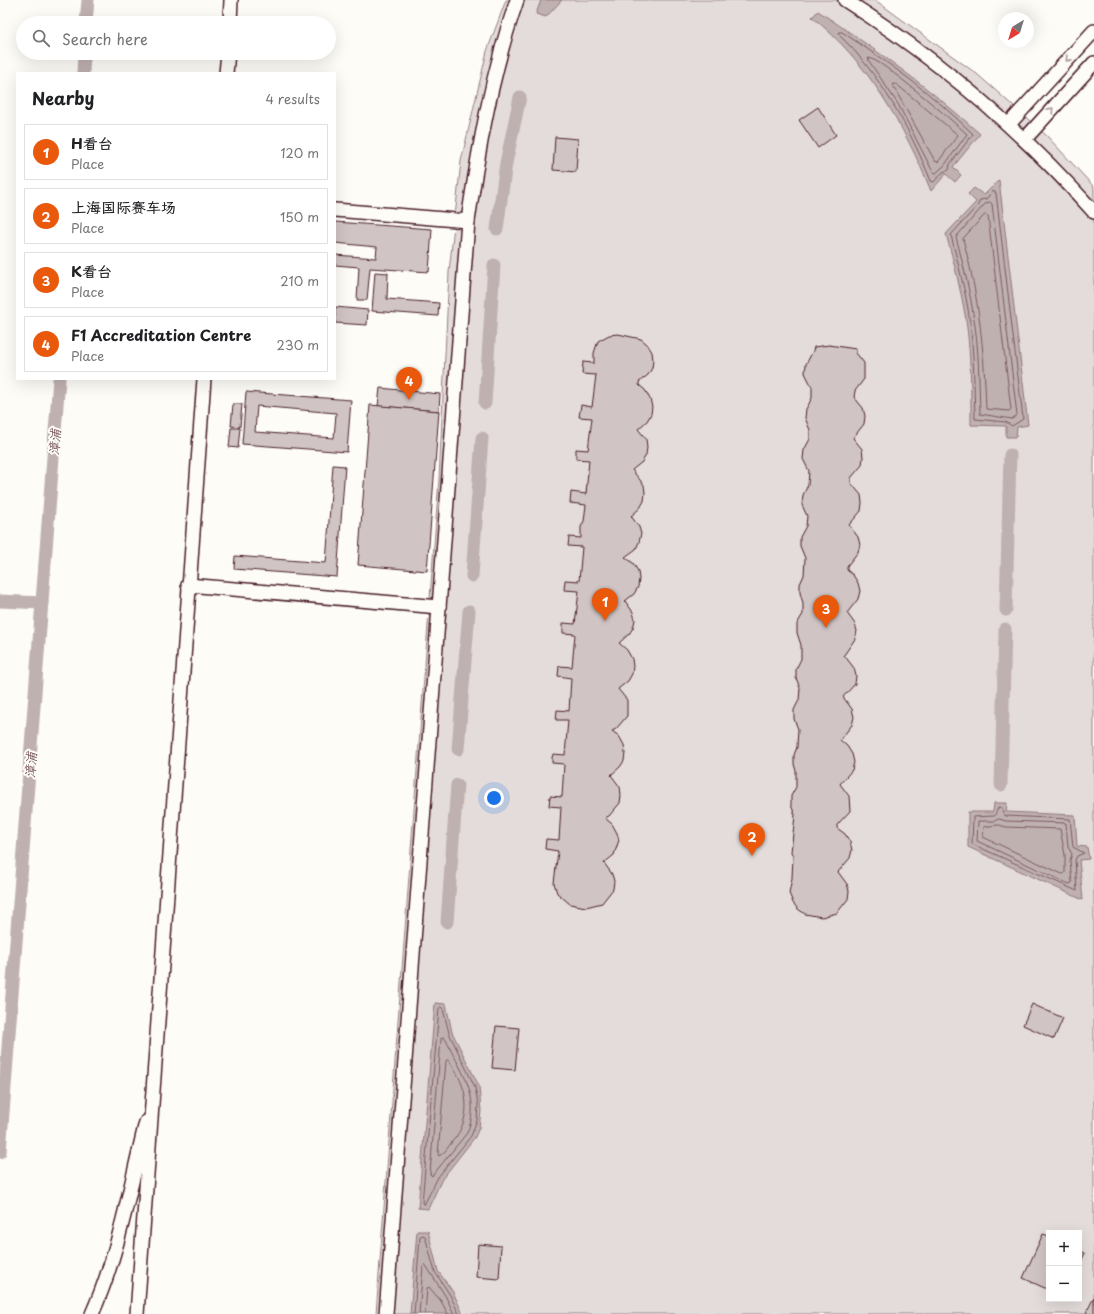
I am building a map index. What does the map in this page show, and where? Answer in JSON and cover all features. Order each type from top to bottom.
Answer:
[{"type":"street","points":[[230,16],[231,0]]},
{"type":"street","points":[[386,1314],[468,221],[485,116],[494,78],[517,0]]},
{"type":"street","points":[[845,0],[917,49],[1008,124],[1025,139],[1094,212]]},
{"type":"street","points":[[1008,124],[1094,31]]},
{"type":"street","points":[[226,72],[227,60]]},
{"type":"street","points":[[1025,139],[1094,63]]},
{"type":"street","points":[[336,210],[468,221]]},
{"type":"street","points":[[137,1314],[156,1083],[188,586],[204,380]]},
{"type":"street","points":[[188,586],[439,607]]},
{"type":"street","points":[[92,1314],[102,1292],[117,1240],[156,1083]]},
{"type":"shaded area","points":[[506,0],[875,0],[977,74],[1047,136],[1094,187],[1094,1314],[376,1314],[439,479],[449,272],[461,161],[487,51]]},
{"type":"water","points":[[541,0],[562,0],[546,17],[536,14]]},
{"type":"water","points":[[818,11],[902,70],[942,101],[980,134],[953,167],[961,175],[955,182],[946,174],[931,191],[909,142],[882,96],[867,74],[850,54],[812,17]]},
{"type":"water","points":[[999,180],[1028,425],[1017,427],[1016,437],[1006,437],[1006,426],[971,425],[971,386],[968,333],[962,298],[946,234],[976,202],[968,194],[974,188],[984,195]]},
{"type":"water","points":[[994,803],[1007,803],[1006,812],[1075,815],[1077,846],[1087,847],[1089,859],[1079,860],[1083,900],[968,847],[968,812],[993,812]]},
{"type":"water","points":[[435,1003],[446,1004],[452,1032],[479,1086],[481,1111],[479,1128],[475,1137],[442,1179],[428,1209],[418,1208]]},
{"type":"water","points":[[417,1231],[428,1231],[438,1271],[453,1292],[463,1314],[410,1314]]},
{"type":"building","points":[[818,107],[836,135],[818,148],[799,120]]},
{"type":"building","points":[[555,137],[578,139],[576,172],[553,170]]},
{"type":"building","points":[[336,222],[432,229],[429,272],[370,268],[367,300],[357,300],[359,267],[336,265],[336,255],[376,258],[377,247],[336,243]]},
{"type":"building","points":[[375,272],[388,273],[387,299],[439,303],[438,316],[372,311]]},
{"type":"building","points":[[336,307],[368,310],[367,325],[336,323]]},
{"type":"building","points":[[618,334],[641,339],[647,344],[652,352],[652,368],[648,375],[639,382],[639,385],[645,390],[652,407],[651,414],[647,421],[638,429],[646,439],[646,455],[642,462],[632,470],[644,485],[645,493],[644,501],[640,508],[631,516],[639,527],[641,534],[639,542],[636,549],[625,557],[633,563],[638,571],[639,579],[638,587],[634,594],[625,601],[633,612],[635,620],[633,628],[619,643],[627,650],[632,659],[633,666],[632,674],[628,681],[618,689],[627,700],[627,716],[616,729],[612,731],[619,736],[624,745],[625,753],[624,761],[611,775],[620,787],[620,803],[609,816],[605,818],[612,824],[619,840],[614,855],[604,863],[612,874],[614,881],[613,889],[602,903],[586,907],[570,904],[557,893],[554,883],[558,851],[545,849],[546,839],[559,840],[561,807],[549,806],[550,796],[562,797],[564,764],[552,763],[552,758],[553,754],[565,755],[568,720],[556,720],[557,710],[569,711],[571,678],[558,676],[559,666],[572,667],[575,634],[563,633],[563,623],[575,624],[579,591],[564,590],[565,580],[579,581],[582,547],[568,546],[569,537],[581,538],[581,527],[584,521],[586,505],[570,503],[571,492],[586,494],[589,460],[576,459],[576,449],[588,450],[592,418],[579,417],[581,405],[592,407],[596,375],[582,374],[583,362],[594,363],[594,353],[598,341],[609,335]]},
{"type":"building","points":[[829,345],[856,349],[856,353],[864,363],[864,379],[855,391],[854,397],[863,408],[865,416],[864,424],[853,438],[862,449],[862,465],[851,478],[851,483],[861,495],[861,511],[849,525],[858,537],[860,545],[858,552],[847,566],[847,570],[853,575],[858,583],[860,591],[858,599],[847,613],[855,624],[857,631],[855,639],[844,655],[854,668],[856,676],[855,684],[843,697],[852,709],[854,717],[852,725],[840,740],[847,746],[852,754],[854,762],[852,770],[840,784],[849,796],[850,811],[837,825],[837,828],[845,834],[850,842],[852,850],[850,858],[838,872],[847,884],[849,891],[848,899],[837,913],[822,917],[805,914],[798,909],[793,903],[789,893],[792,878],[793,856],[791,852],[795,815],[791,805],[791,796],[796,787],[794,755],[797,747],[798,729],[794,719],[794,710],[799,700],[800,688],[796,678],[796,669],[801,659],[801,645],[797,633],[797,624],[803,614],[800,584],[804,575],[805,558],[800,546],[800,537],[806,526],[807,516],[802,505],[803,495],[808,485],[809,471],[803,459],[804,450],[810,439],[810,430],[805,418],[806,409],[812,398],[812,387],[805,373],[806,364],[814,347]]},
{"type":"building","points":[[380,388],[440,394],[439,411],[378,406]]},
{"type":"building","points":[[246,392],[351,400],[347,452],[242,444]],"holes":[[[257,406],[336,413],[334,438],[255,432]]]},
{"type":"building","points":[[233,404],[242,404],[240,427],[231,426]]},
{"type":"building","points":[[370,405],[439,411],[427,571],[358,565]]},
{"type":"building","points":[[231,428],[240,428],[238,448],[229,447]]},
{"type":"building","points":[[333,465],[345,466],[337,577],[234,569],[235,556],[326,563]]},
{"type":"building","points":[[1032,1004],[1063,1018],[1054,1039],[1023,1025]]},
{"type":"building","points":[[496,1026],[519,1028],[515,1070],[492,1068]]},
{"type":"building","points":[[1043,1234],[1046,1235],[1046,1289],[1023,1278]]},
{"type":"building","points":[[478,1244],[501,1246],[499,1279],[476,1277]]},
{"type":"building","points":[[1082,1252],[1085,1253],[1082,1260]]},
{"type":"building","points":[[1094,1297],[1094,1314],[1088,1314],[1086,1313]]},
{"type":"waterway","name":"漳浦","points":[[87,16],[88,0]]},
{"type":"waterway","name":"漳浦","points":[[83,72],[84,60]]},
{"type":"waterway","points":[[497,229],[506,163],[520,97]]},
{"type":"waterway","points":[[485,403],[494,265]]},
{"type":"waterway","name":"漳浦","points":[[0,1152],[59,380]]},
{"type":"waterway","points":[[472,576],[482,438]]},
{"type":"waterway","points":[[1006,610],[1010,455]]},
{"type":"waterway","points":[[0,601],[42,603]]},
{"type":"waterway","points":[[458,749],[469,611]]},
{"type":"waterway","points":[[1001,785],[1005,629]]},
{"type":"waterway","points":[[447,922],[457,785]]},
{"type":"place","name":"F1 Accreditation Centre","points":[[409,400]]},
{"type":"place","name":"H看台","points":[[605,621]]},
{"type":"place","name":"K看台","points":[[826,628]]},
{"type":"place","name":"上海国际赛车场","points":[[752,856]]}]
